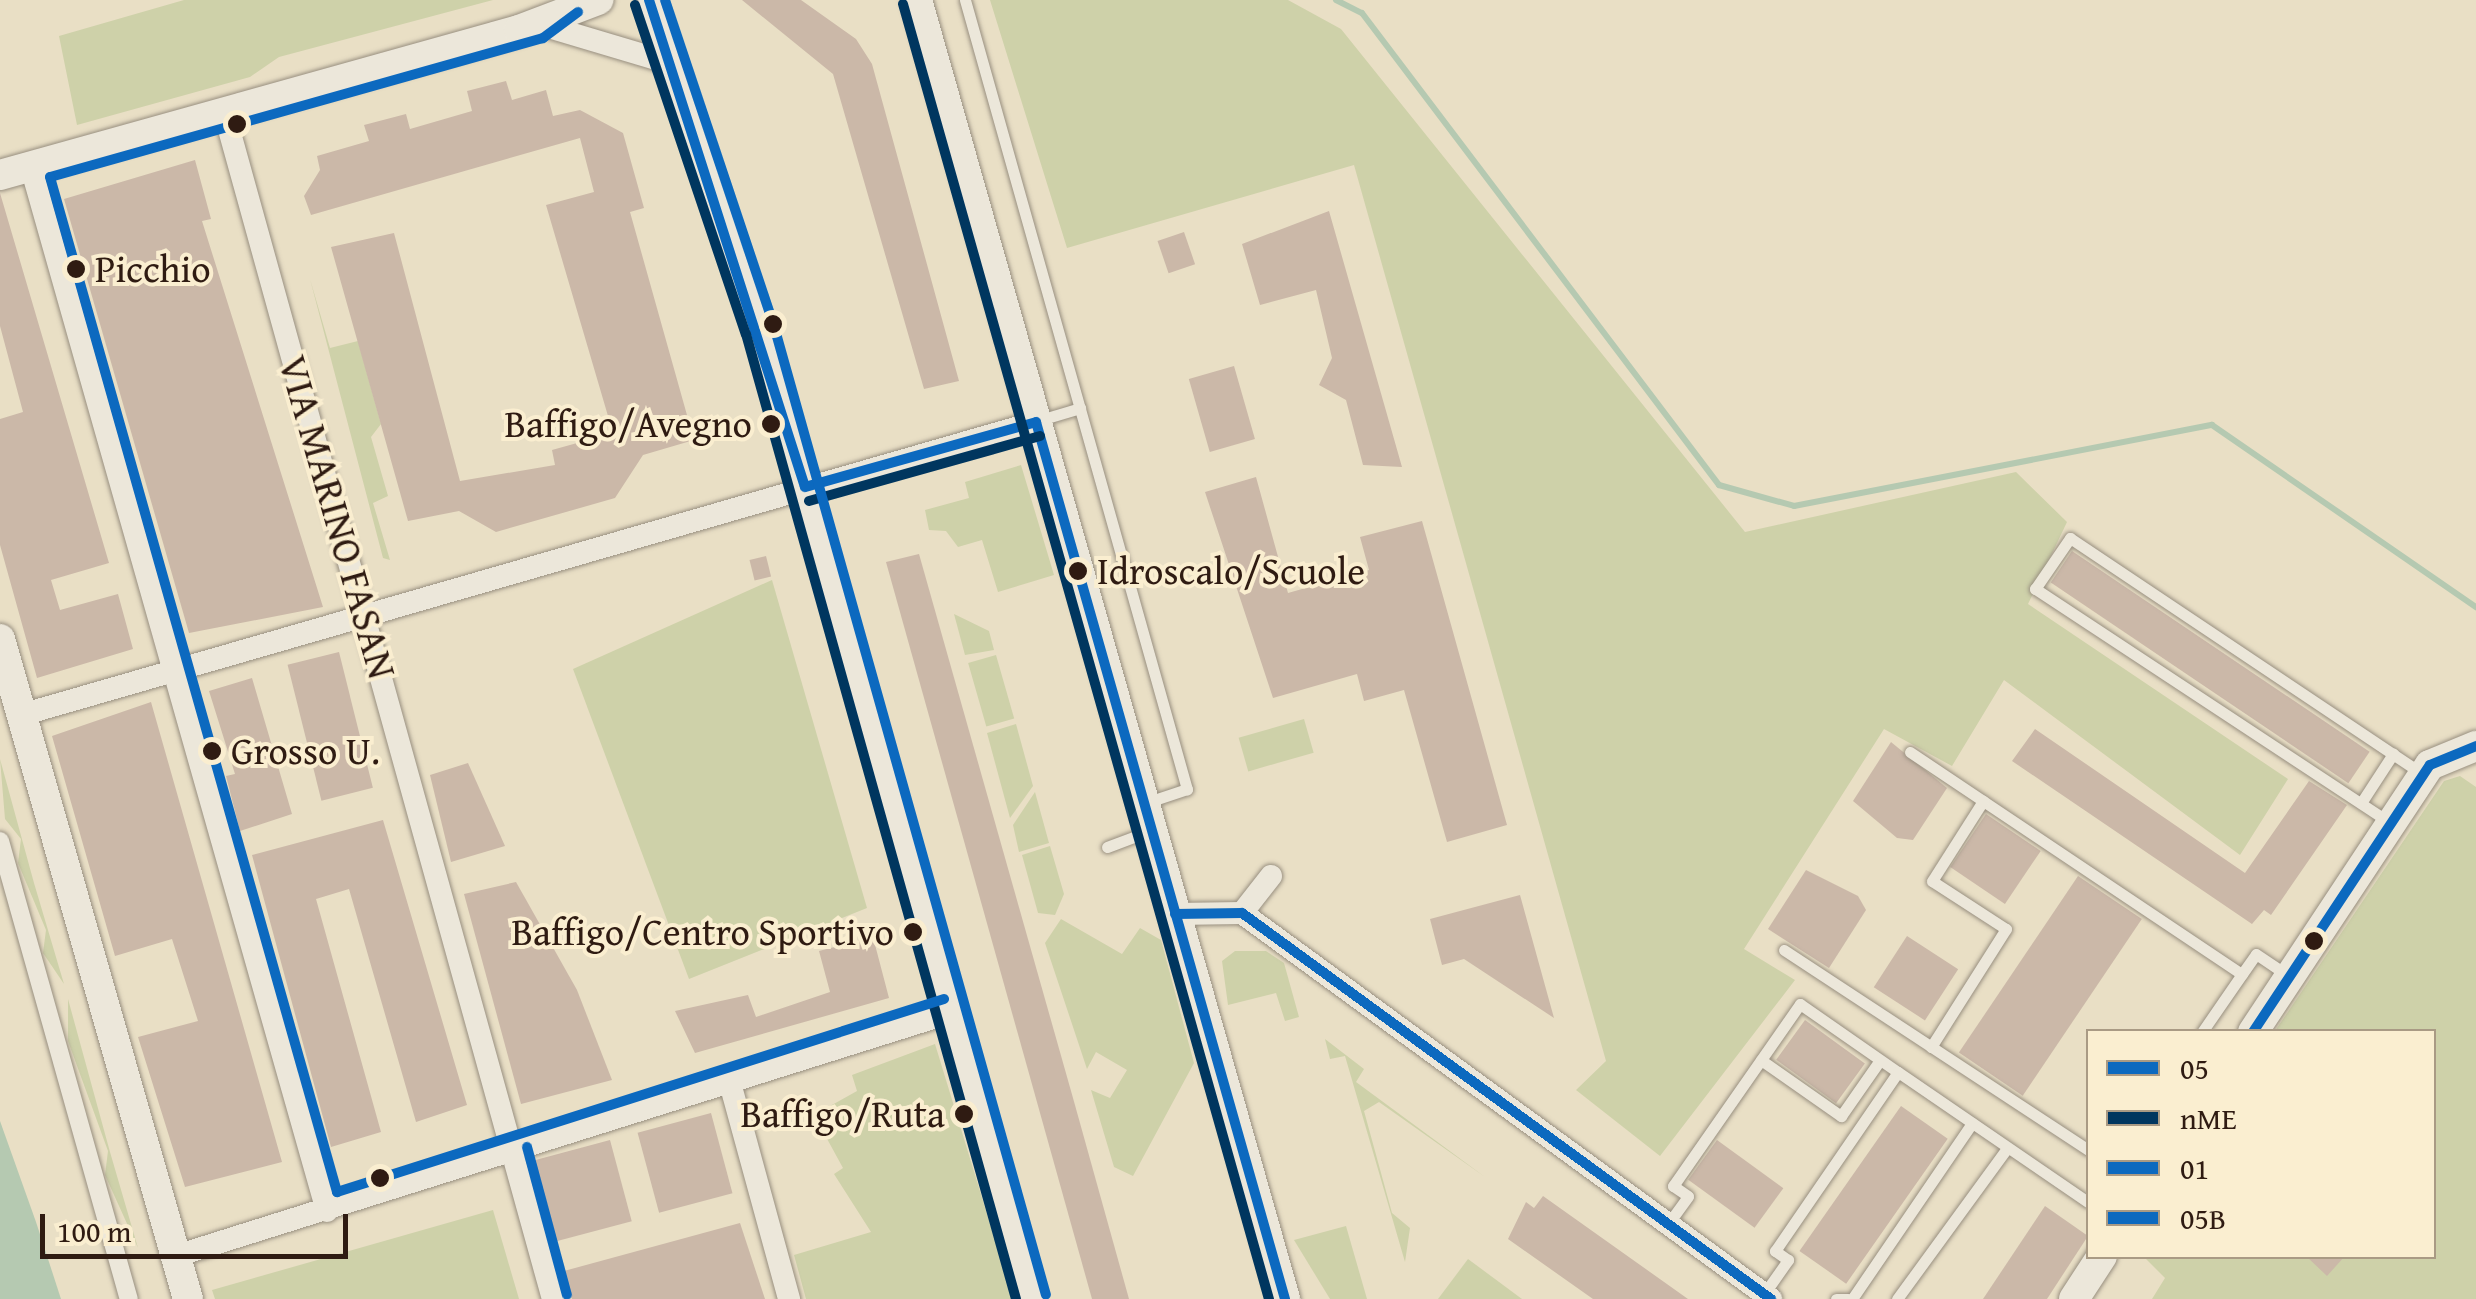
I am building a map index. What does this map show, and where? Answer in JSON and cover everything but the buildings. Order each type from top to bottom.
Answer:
[{"type":"street","points":[[540,24],[568,0]]},
{"type":"street","points":[[0,175],[540,24],[598,0]]},
{"type":"street","points":[[649,0],[673,64],[805,486],[949,1013],[1032,1299]]},
{"type":"street","points":[[917,0],[1285,1299]]},
{"type":"street","points":[[540,24],[673,64]]},
{"type":"street","name":"VIA MARINO FASAN","points":[[225,115],[554,1299]]},
{"type":"street","points":[[31,166],[177,670],[327,1211]]},
{"type":"street","points":[[21,715],[1036,422]]},
{"type":"street","points":[[0,640],[188,1299]]},
{"type":"street","points":[[2255,1029],[2423,774],[2445,752],[2476,746]]},
{"type":"street","points":[[0,842],[129,1299]]},
{"type":"street","points":[[1242,914],[1271,876]]},
{"type":"street","points":[[1176,914],[1242,914],[1767,1296]]},
{"type":"street","points":[[176,1256],[949,1013]]},
{"type":"street","points":[[730,1083],[790,1299]]},
{"type":"street","points":[[2074,1299],[2100,1259]]},
{"type":"lane","points":[[966,0],[1187,789],[1108,846]]},
{"type":"lane","points":[[1036,422],[1080,408]]},
{"type":"lane","points":[[2391,823],[2035,590],[2070,538],[2423,774]]},
{"type":"lane","points":[[1910,752],[2242,974]]},
{"type":"lane","points":[[2360,804],[2394,754]]},
{"type":"lane","points":[[1931,1047],[2006,929],[1932,881],[1983,801]]},
{"type":"lane","points":[[1784,950],[2086,1149]]},
{"type":"lane","points":[[2204,1029],[2256,954],[2289,976]]},
{"type":"lane","points":[[1668,1224],[1688,1196],[1673,1186],[1800,1004],[2086,1201]]},
{"type":"lane","points":[[1761,1060],[1841,1116],[1880,1060]]},
{"type":"lane","points":[[1767,1296],[1788,1260],[1775,1251],[1898,1072]]},
{"type":"lane","points":[[1836,1299],[1850,1299],[1972,1124]]},
{"type":"lane","points":[[1897,1299],[2006,1148]]},
{"type":"shaded area","points":[[184,0],[493,0],[279,57],[250,77],[77,125],[59,36]]},
{"type":"shaded area","points":[[990,0],[1288,0],[1341,29],[1745,532],[2016,472],[2067,522],[2028,604],[2288,779],[2240,855],[2004,680],[1952,766],[1884,729],[1744,949],[1795,980],[1660,1156],[1576,1090],[1606,1061],[1354,165],[1067,248]]},
{"type":"shaded area","points":[[310,279],[330,348],[358,341],[381,424],[371,437],[388,496],[373,503],[390,560],[383,558]]},
{"type":"shaded area","points":[[1021,465],[1054,575],[998,592],[982,540],[958,547],[946,531],[929,530],[925,510],[969,498],[965,482]]},
{"type":"shaded area","points":[[772,580],[867,908],[689,979],[573,669]]},
{"type":"shaded area","points":[[954,614],[989,631],[994,650],[965,655]]},
{"type":"shaded area","points":[[996,655],[1014,718],[986,726],[968,663]]},
{"type":"shaded area","points":[[1304,719],[1314,753],[1248,771],[1239,738]]},
{"type":"shaded area","points":[[1016,724],[1033,786],[1010,818],[987,733]]},
{"type":"shaded area","points":[[0,759],[64,984],[43,953],[46,930],[18,863],[21,839],[5,819]]},
{"type":"shaded area","points":[[2460,776],[2476,787],[2476,1299],[2152,1299],[2165,1278],[2146,1259],[2436,1259],[2436,1029],[2276,1029],[2444,781]]},
{"type":"shaded area","points":[[1035,792],[1049,843],[1019,852],[1013,825]]},
{"type":"shaded area","points":[[1050,846],[1064,894],[1055,915],[1038,913],[1022,855]]},
{"type":"shaded area","points":[[1061,919],[1122,954],[1140,928],[1161,940],[1194,1063],[1133,1176],[1114,1167],[1091,1090],[1110,1098],[1127,1070],[1096,1052],[1087,1069],[1045,943]]},
{"type":"shaded area","points":[[1235,951],[1266,951],[1284,963],[1299,1017],[1285,1021],[1276,993],[1228,1005],[1222,961]]},
{"type":"shaded area","points":[[68,999],[138,1248],[105,1175],[108,1151],[68,1041]]},
{"type":"shaded area","points":[[1325,1039],[1364,1069],[1356,1082],[1485,1177],[1379,1102],[1364,1111],[1392,1213],[1410,1228],[1405,1262],[1345,1056],[1330,1059]]},
{"type":"shaded area","points":[[935,1044],[1013,1299],[806,1299],[794,1255],[871,1232],[834,1174],[843,1168],[814,1115],[857,1091],[852,1075]]},
{"type":"shaded area","points":[[0,1121],[36,1222],[61,1299],[0,1299]]},
{"type":"shaded area","points":[[493,1210],[519,1299],[215,1299],[212,1290]]},
{"type":"shaded area","points":[[1346,1226],[1367,1299],[1330,1299],[1294,1240]]},
{"type":"shaded area","points":[[1468,1259],[1522,1299],[1438,1299]]},
{"type":"waterway","points":[[1336,0],[1362,13],[1719,485],[1794,506],[2212,425],[2476,607]]},
{"type":"transit line","name":"05","points":[[649,0],[805,487]]},
{"type":"transit line","name":"01","points":[[665,0],[774,326],[1046,1295]]},
{"type":"transit line","name":"nME","points":[[903,4],[1269,1299]]},
{"type":"transit line","name":"nME","points":[[635,5],[746,334],[1016,1299]]},
{"type":"transit line","name":"01","points":[[578,12],[543,38],[50,177],[337,1192],[944,999]]},
{"type":"transit line","name":"05","points":[[1036,422],[1285,1299]]},
{"type":"transit line","name":"05","points":[[805,487],[1036,422]]},
{"type":"transit line","name":"nME","points":[[809,501],[1040,436]]},
{"type":"transit line","name":"05B","points":[[2255,1029],[2430,765],[2476,746]]},
{"type":"transit line","name":"05","points":[[1175,914],[1242,913],[1771,1299]]},
{"type":"transit line","name":"01","points":[[527,1147],[567,1295]]},
{"type":"place","name":"Picchio","points":[[76,269]]},
{"type":"place","name":"Baffigo/Avegno","points":[[771,424]]},
{"type":"place","name":"Idroscalo/Scuole","points":[[1078,571]]},
{"type":"place","name":"Grosso U.","points":[[212,751]]},
{"type":"place","name":"Baffigo/Centro Sportivo","points":[[913,932]]},
{"type":"place","name":"Baffigo/Ruta","points":[[964,1114]]}]
